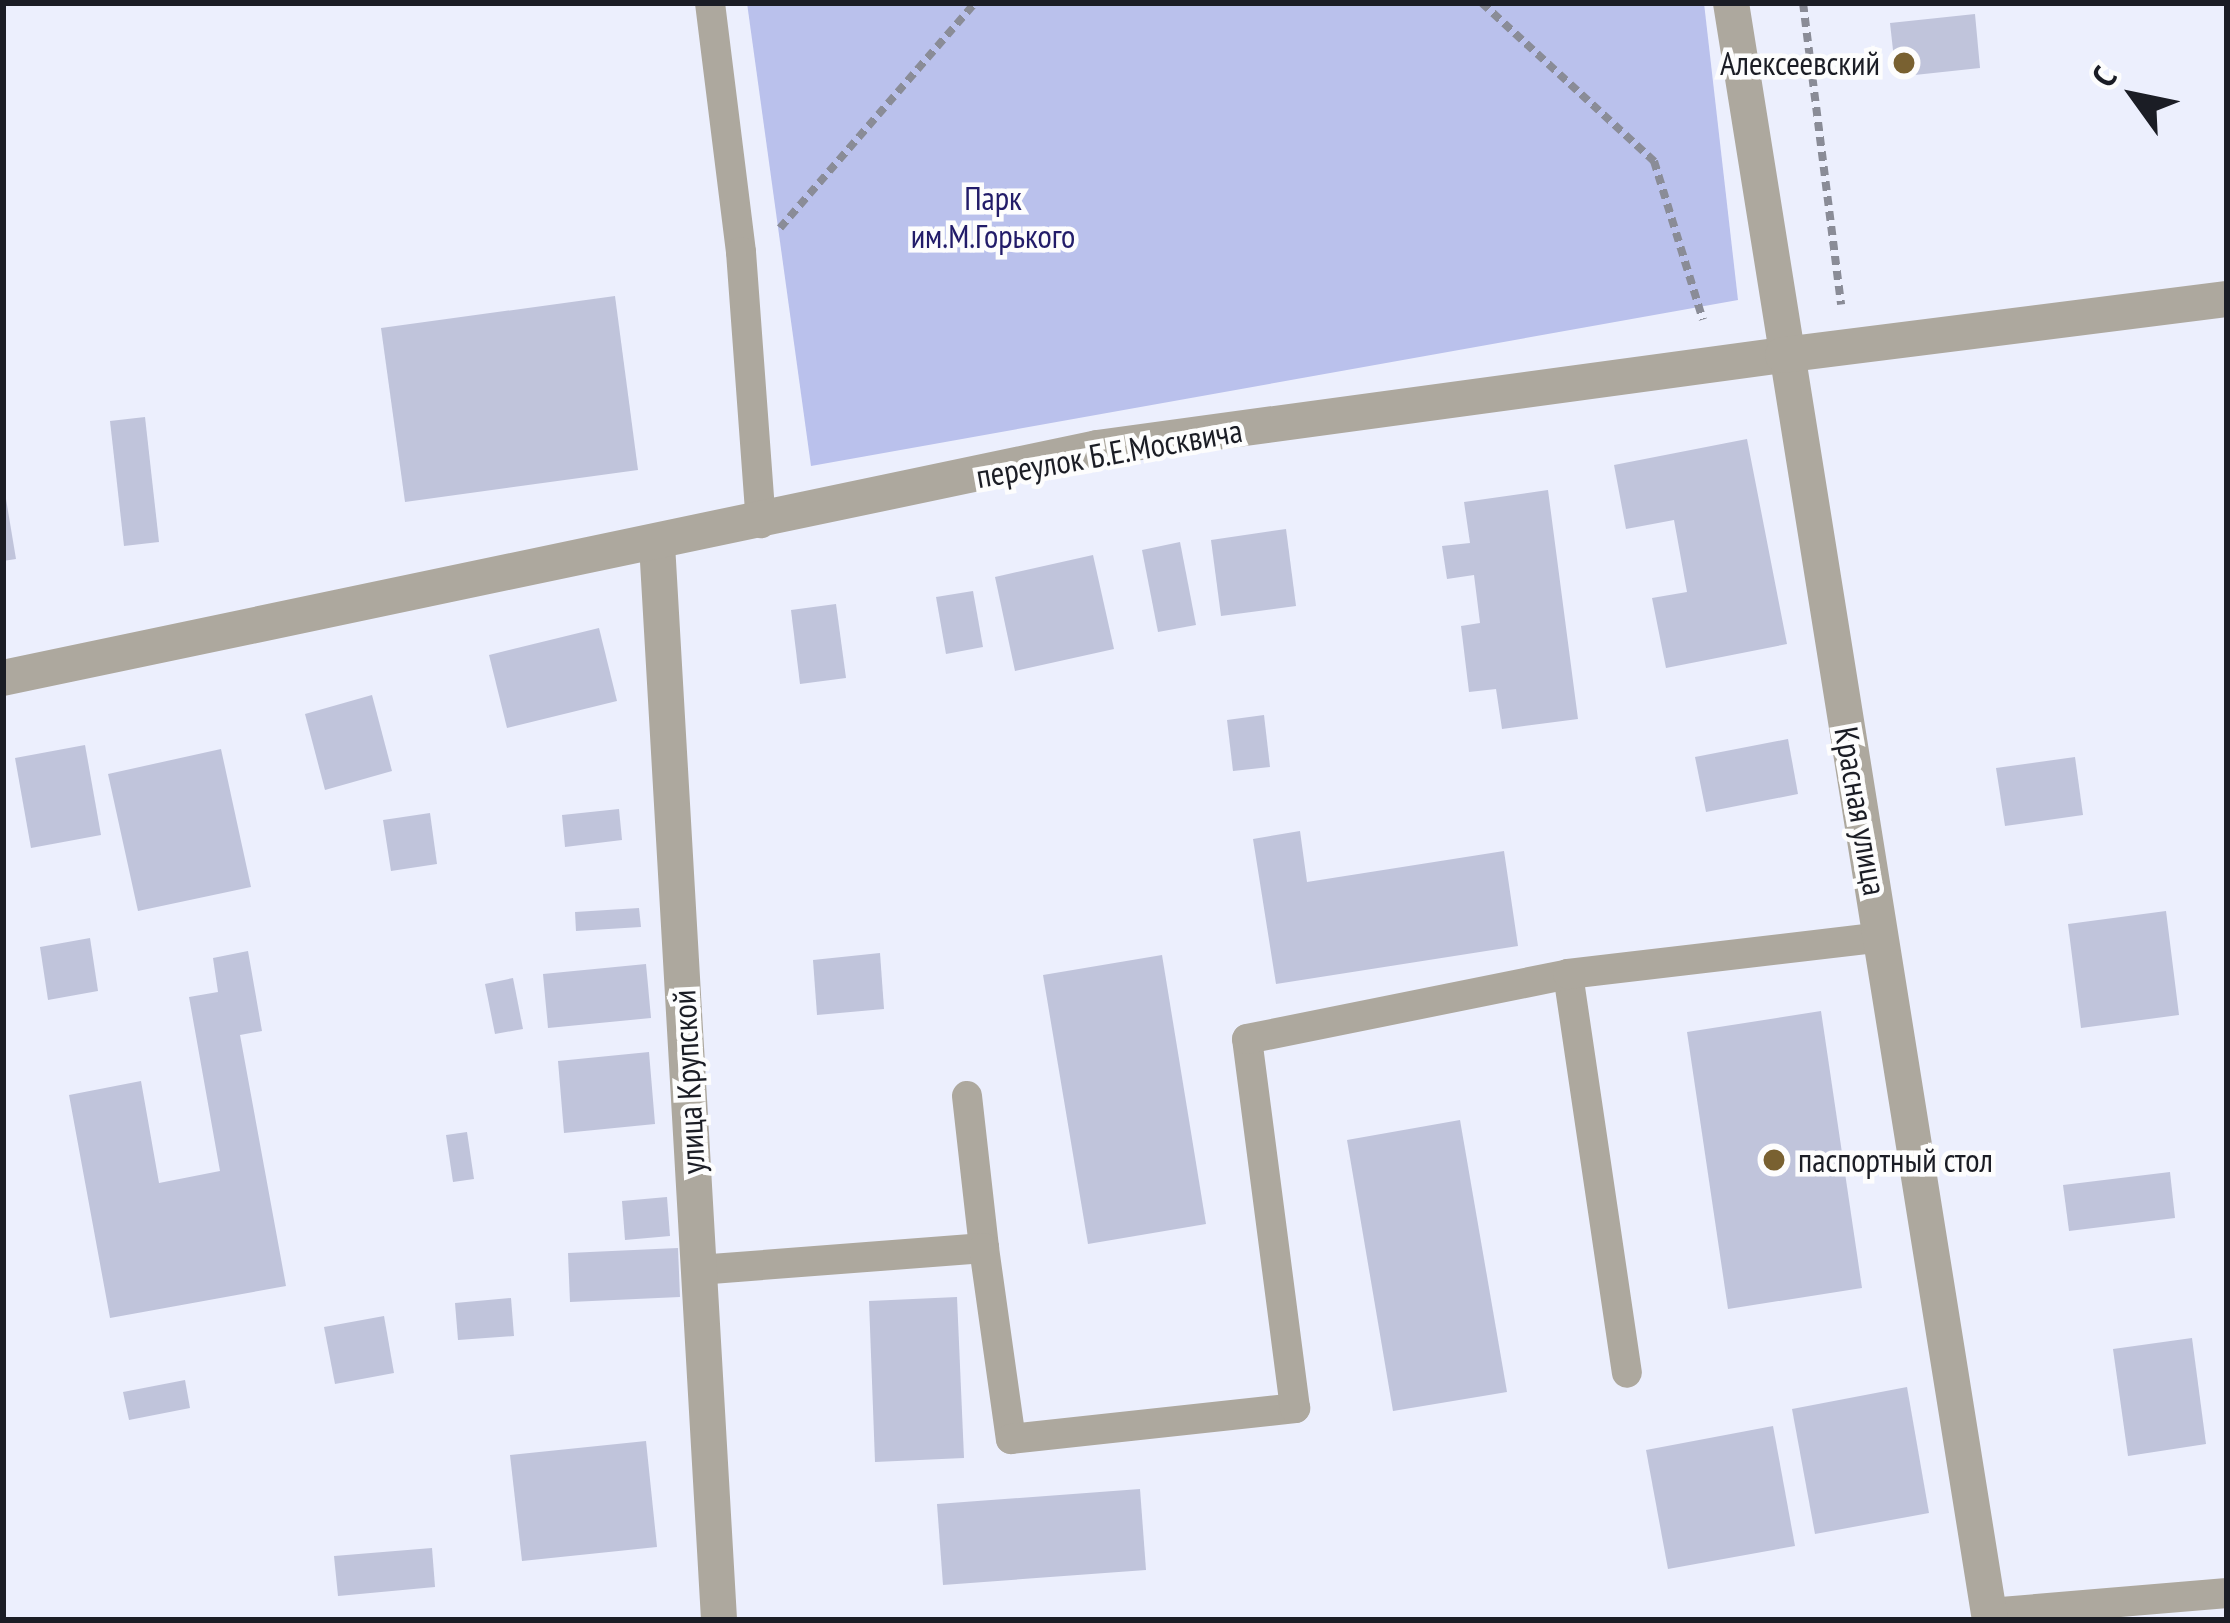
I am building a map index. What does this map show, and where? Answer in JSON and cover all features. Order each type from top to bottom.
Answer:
[{"type":"street","name":"Красная улица","points":[[1731,3],[1783,355],[1883,937],[1990,1616]]},
{"type":"street","name":"переулок Б.Е.Москвича","points":[[3,678],[761,523],[1097,448],[2227,299]]},
{"type":"street","name":"улица Крупской","points":[[657,544],[719,1620]]},
{"type":"lane","points":[[710,3],[741,252],[761,523]]},
{"type":"lane","points":[[967,1096],[1011,1439],[1295,1408],[1247,1039],[1568,974],[1883,937]]},
{"type":"lane","points":[[1568,974],[1627,1373]]},
{"type":"lane","points":[[698,1270],[984,1248]]},
{"type":"lane","points":[[1990,1616],[2227,1593]]},
{"type":"path","points":[[741,252],[791,222],[975,3]]},
{"type":"path","points":[[1482,3],[1654,161],[1703,320]]},
{"type":"path","points":[[1803,3],[1842,308]]},
{"type":"green space","name":"Парк им.М.Горького","points":[[747,3],[1704,3],[1738,300],[811,466]]},
{"type":"building","points":[[1975,14],[1980,68],[1896,77],[1890,23]]},
{"type":"building","points":[[615,296],[638,470],[405,502],[381,328]]},
{"type":"building","points":[[145,417],[159,542],[124,546],[110,421]]},
{"type":"building","points":[[1747,439],[1787,644],[1666,668],[1652,598],[1687,592],[1674,520],[1626,529],[1614,465]]},
{"type":"building","points":[[3,481],[16,559],[3,561]]},
{"type":"building","points":[[1548,490],[1578,719],[1502,729],[1496,689],[1469,692],[1461,626],[1480,623],[1474,575],[1447,579],[1442,546],[1470,543],[1464,502]]},
{"type":"building","points":[[1286,529],[1296,606],[1221,616],[1211,540]]},
{"type":"building","points":[[1180,542],[1196,625],[1158,632],[1142,550]]},
{"type":"building","points":[[1093,555],[1114,649],[1015,671],[995,577]]},
{"type":"building","points":[[973,591],[983,647],[946,654],[936,597]]},
{"type":"building","points":[[836,604],[846,678],[800,684],[791,610]]},
{"type":"building","points":[[599,628],[617,701],[507,728],[489,655]]},
{"type":"building","points":[[372,695],[392,771],[325,790],[305,714]]},
{"type":"building","points":[[1264,715],[1270,767],[1233,771],[1227,720]]},
{"type":"building","points":[[1788,739],[1798,794],[1706,812],[1695,757]]},
{"type":"building","points":[[85,745],[101,835],[31,848],[15,758]]},
{"type":"building","points":[[221,749],[251,887],[138,911],[108,774]]},
{"type":"building","points":[[2075,757],[2083,815],[2005,826],[1996,768]]},
{"type":"building","points":[[619,809],[622,840],[565,847],[562,815]]},
{"type":"building","points":[[430,813],[437,864],[391,871],[383,820]]},
{"type":"building","points":[[1300,831],[1307,882],[1504,851],[1518,946],[1276,984],[1253,839]]},
{"type":"building","points":[[639,908],[641,927],[576,931],[575,912]]},
{"type":"building","points":[[2166,911],[2179,1015],[2081,1028],[2068,924]]},
{"type":"building","points":[[90,938],[98,991],[48,1000],[40,947]]},
{"type":"building","points":[[248,951],[262,1031],[240,1035],[286,1286],[110,1318],[69,1095],[141,1081],[159,1183],[220,1171],[189,997],[218,992],[213,958]]},
{"type":"building","points":[[880,953],[884,1009],[817,1015],[813,960]]},
{"type":"building","points":[[1162,955],[1206,1224],[1088,1244],[1043,975]]},
{"type":"building","points":[[646,964],[651,1018],[548,1028],[543,974]]},
{"type":"building","points":[[513,978],[523,1029],[495,1034],[485,984]]},
{"type":"building","name":"паспортный стол","points":[[1821,1011],[1862,1288],[1728,1309],[1687,1032]]},
{"type":"building","points":[[649,1052],[655,1124],[564,1133],[558,1061]]},
{"type":"building","points":[[1460,1120],[1507,1392],[1393,1411],[1347,1140]]},
{"type":"building","points":[[467,1132],[474,1179],[453,1182],[446,1135]]},
{"type":"building","points":[[2170,1172],[2175,1218],[2069,1231],[2063,1185]]},
{"type":"building","points":[[667,1197],[670,1236],[625,1240],[622,1201]]},
{"type":"building","points":[[678,1248],[680,1297],[570,1302],[568,1253]]},
{"type":"building","points":[[957,1297],[964,1458],[875,1462],[869,1301]]},
{"type":"building","points":[[511,1298],[514,1336],[458,1340],[455,1303]]},
{"type":"building","points":[[384,1316],[394,1373],[335,1384],[324,1327]]},
{"type":"building","points":[[2192,1338],[2206,1444],[2128,1456],[2113,1349]]},
{"type":"building","points":[[185,1380],[190,1408],[129,1420],[123,1392]]},
{"type":"building","points":[[1907,1387],[1929,1513],[1815,1534],[1792,1409]]},
{"type":"building","points":[[1773,1426],[1795,1546],[1668,1569],[1646,1450]]},
{"type":"building","points":[[646,1441],[657,1547],[522,1561],[510,1455]]},
{"type":"building","points":[[1140,1489],[1146,1570],[943,1585],[937,1504]]},
{"type":"building","points":[[432,1548],[435,1587],[338,1596],[334,1556]]},
{"type":"place","name":"Алексеевский","points":[[1904,63]]},
{"type":"place","name":"паспортный стол","points":[[1774,1160]]}]
